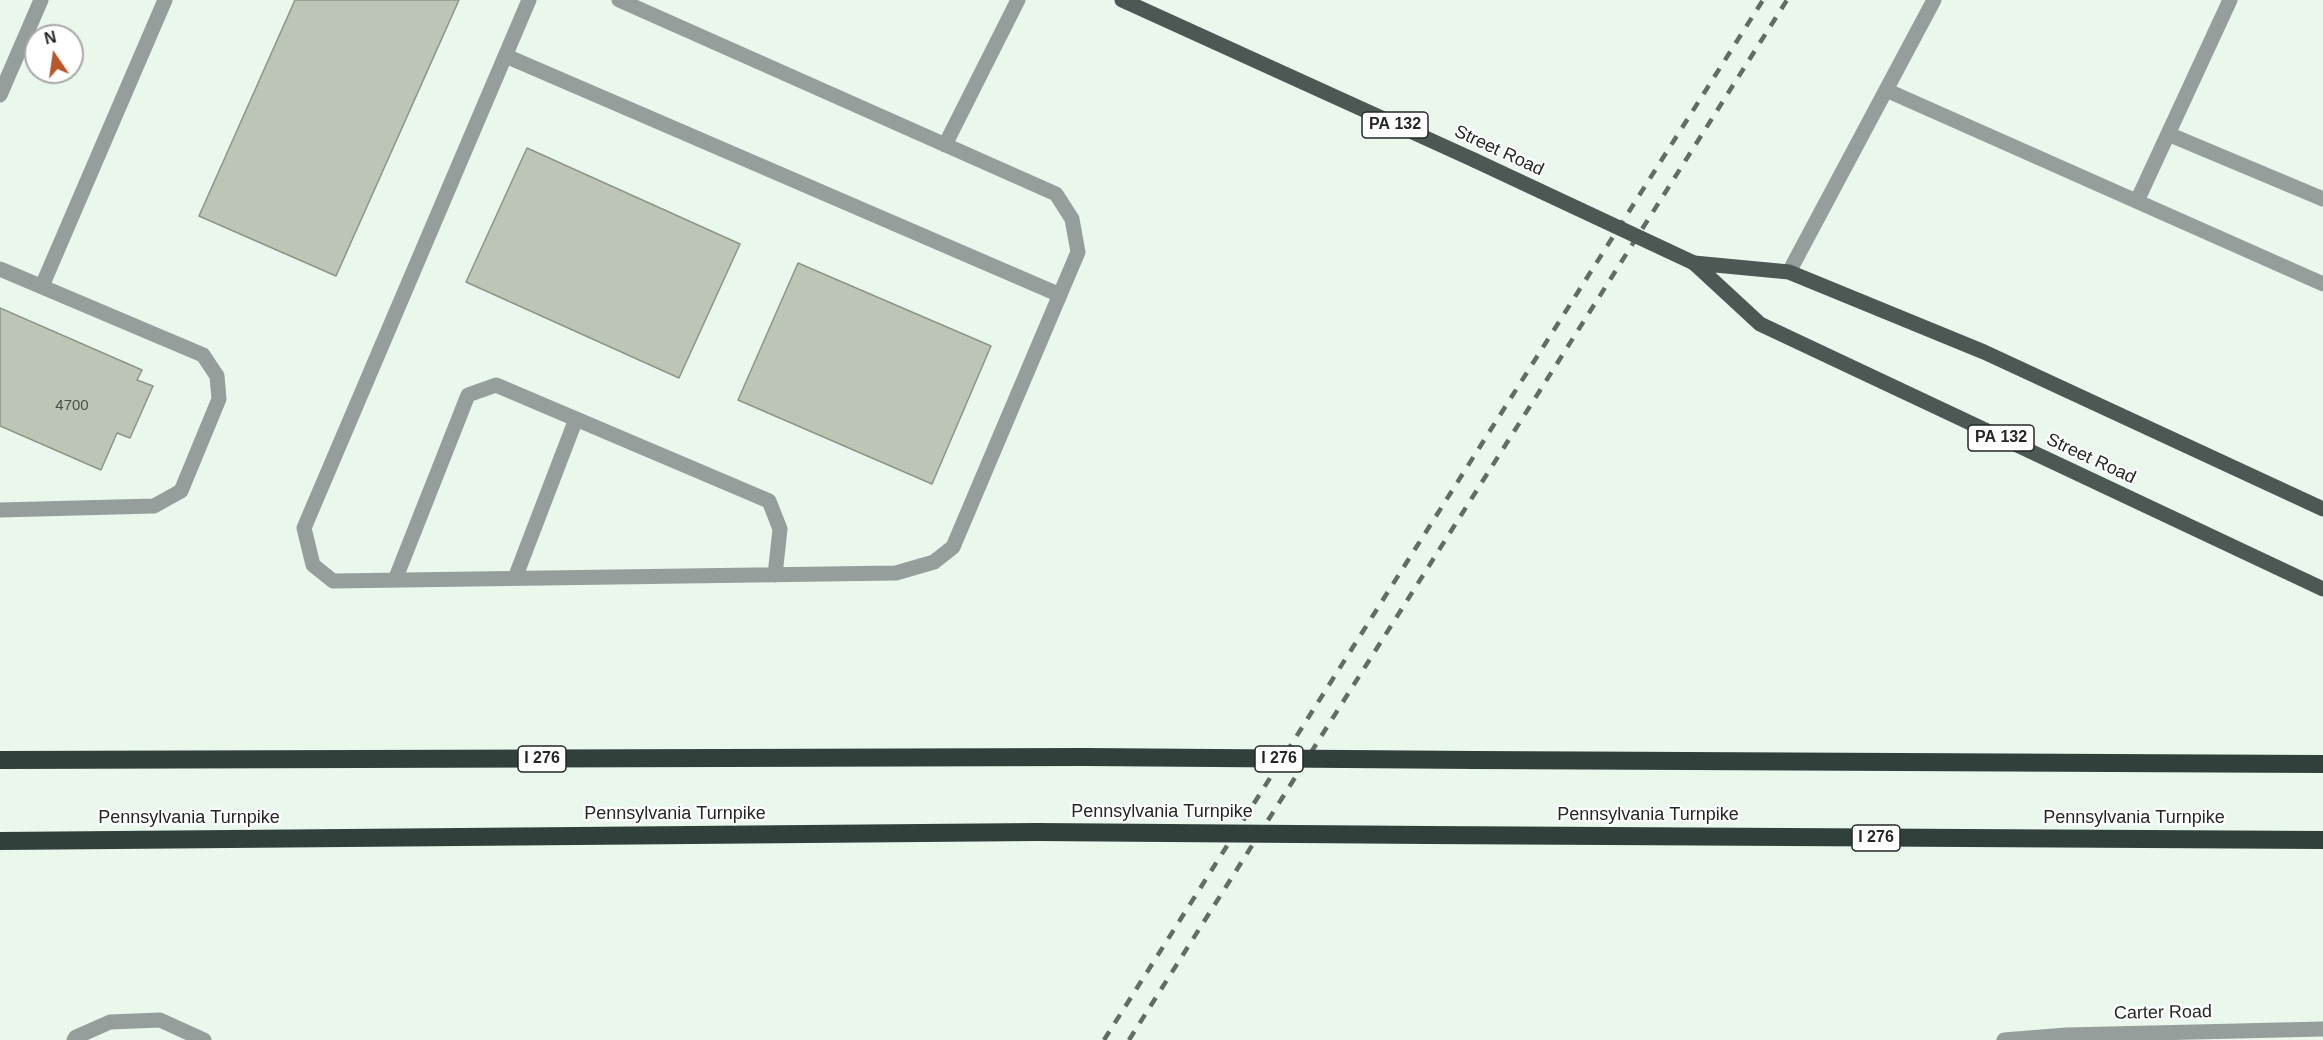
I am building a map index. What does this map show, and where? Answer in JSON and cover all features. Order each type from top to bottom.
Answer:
[{"type":"highway","name":"I 276","points":[[0,760],[1084,757],[2323,764]]},
{"type":"highway","name":"Pennsylvania Turnpike","points":[[0,841],[1037,832],[2323,840]]},
{"type":"main road","name":"Street Road","points":[[1122,0],[1474,160],[1694,264],[1760,324],[2323,589]]},
{"type":"main road","name":"Street Road","points":[[1694,264],[1789,272],[1984,352],[2323,509]]},
{"type":"street","points":[[0,95],[41,0]]},
{"type":"street","points":[[42,286],[165,0]]},
{"type":"street","points":[[529,0],[304,528],[313,565],[333,581],[896,573],[934,562],[953,547],[1078,252],[1072,219],[1056,194],[619,0]]},
{"type":"street","points":[[945,145],[1018,0]]},
{"type":"street","points":[[1789,272],[1934,0]]},
{"type":"street","points":[[2137,201],[2230,0]]},
{"type":"street","points":[[506,56],[1060,295]]},
{"type":"street","points":[[1886,90],[2323,284]]},
{"type":"street","points":[[2168,134],[2323,199]]},
{"type":"street","points":[[0,269],[203,355],[217,376],[219,399],[181,491],[154,506],[0,510]]},
{"type":"street","points":[[395,580],[468,395],[496,385],[769,501],[780,529],[775,575]]},
{"type":"street","points":[[515,578],[576,419]]},
{"type":"street","points":[[74,1040],[110,1022],[160,1020],[204,1040]]},
{"type":"street","name":"Carter Road","points":[[2004,1040],[2066,1035],[2323,1029]]},
{"type":"building","points":[[295,0],[459,0],[336,276],[199,216]]},
{"type":"building","points":[[527,148],[740,244],[679,378],[466,282]]},
{"type":"building","points":[[798,263],[991,346],[932,484],[738,400]]},
{"type":"building","points":[[0,308],[142,370],[137,380],[153,386],[130,438],[117,433],[101,470],[0,426]]},
{"type":"railway","points":[[1104,1040],[1763,0]]},
{"type":"railway","points":[[1129,1040],[1787,0]]}]
